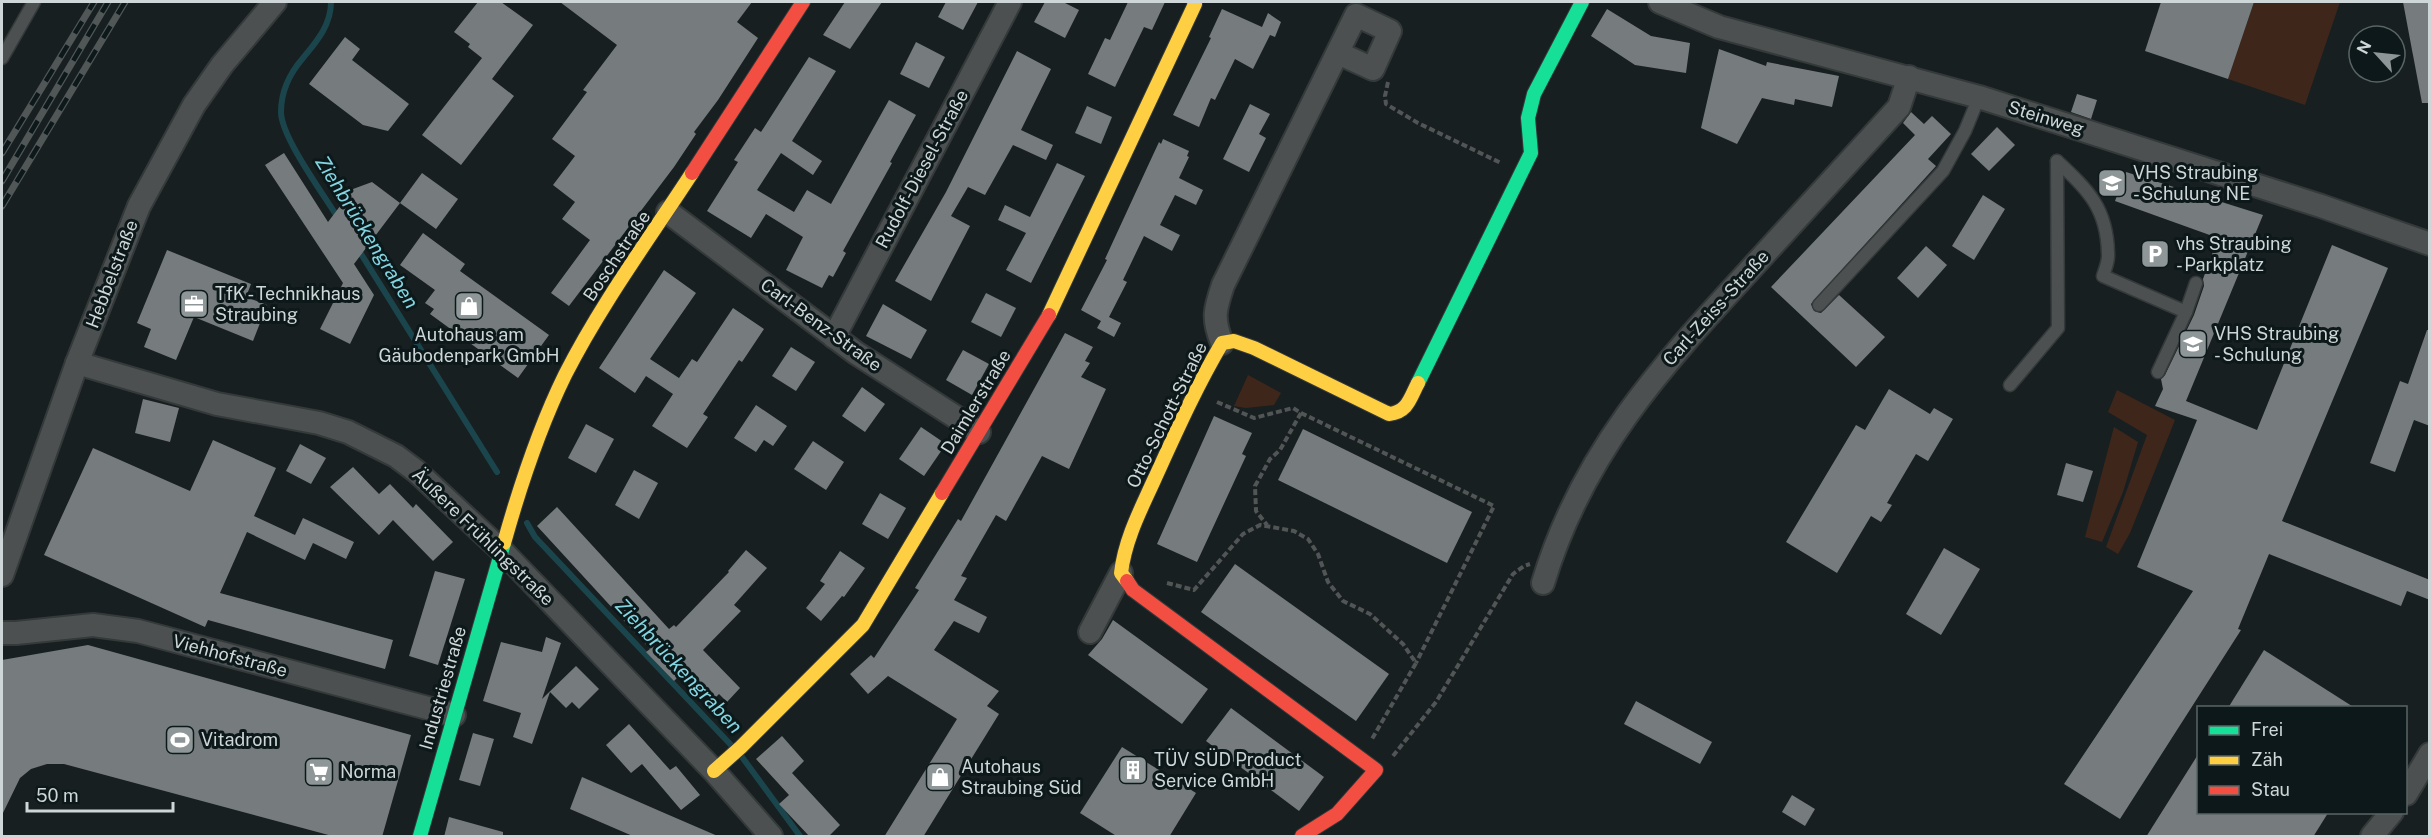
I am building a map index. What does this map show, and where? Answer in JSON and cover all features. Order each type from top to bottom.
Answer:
[{"type":"street","name":"Hebbelstraße","points":[[2,575],[77,363],[124,239],[165,156],[194,105],[222,65],[275,2]]},
{"type":"street","name":"Boschstraße","points":[[502,550],[520,482],[565,376],[596,320],[803,2]]},
{"type":"street","name":"Rudolf-Diesel-Straße","points":[[834,337],[1010,2]]},
{"type":"street","name":"Daimlerstraße","points":[[714,771],[737,751],[863,625],[1056,299],[1190,15],[1194,2]]},
{"type":"street","name":"Otto-Schott-Straße","points":[[1121,573],[1123,555],[1135,522],[1195,389],[1222,343],[1234,341],[1254,348],[1389,414],[1399,413],[1406,406],[1531,153],[1528,118],[1534,94],[1581,2]]},
{"type":"street","name":"Steinweg","points":[[1660,2],[1719,27],[1909,77],[1979,98],[2310,203],[2430,244]]},
{"type":"street","points":[[1222,343],[1215,325],[1217,304],[1223,285],[1356,15],[1390,31],[1372,69],[1338,53]]},
{"type":"street","name":"Carl-Zeiss-Straße","points":[[1543,583],[1564,524],[1594,465],[1641,393],[1683,343],[1899,107],[1909,77]]},
{"type":"street","name":"Carl-Benz-Straße","points":[[668,212],[834,337],[979,432]]},
{"type":"street","name":"Äußere Frühlingstraße","points":[[77,363],[217,404],[285,415],[348,432],[396,456],[417,471],[502,550],[714,771],[771,837]]},
{"type":"street","name":"Industriestraße","points":[[420,837],[502,550]]},
{"type":"street","points":[[1090,632],[1121,573],[1133,590],[1376,770],[1337,814],[1302,837]]},
{"type":"street","name":"Viehhofstraße","points":[[2,633],[93,625],[138,632],[454,715]]},
{"type":"street","points":[[2407,793],[2427,767]]},
{"type":"street","points":[[2372,837],[2391,814]]},
{"type":"lane","points":[[2,58],[34,2]]},
{"type":"lane","points":[[1819,304],[1943,171],[1965,131],[1979,98]]},
{"type":"lane","points":[[2010,385],[2058,328],[2057,161],[2080,183],[2102,213],[2109,255],[2103,276],[2186,312]]},
{"type":"lane","points":[[2158,372],[2186,312],[2196,283]]},
{"type":"path","points":[[1372,69],[1390,76],[1385,96],[1386,104],[1462,145],[1520,172]]},
{"type":"path","points":[[1195,389],[1212,400],[1254,418],[1293,408],[1494,506],[1416,663],[1360,759]]},
{"type":"path","points":[[1268,526],[1256,512],[1255,486],[1270,459],[1280,450],[1301,412]]},
{"type":"path","points":[[1145,599],[1160,581],[1194,590],[1243,534],[1260,525],[1294,531],[1308,539],[1318,554],[1328,582],[1343,601],[1370,614],[1403,644],[1416,663]]},
{"type":"path","points":[[1376,770],[1398,753],[1436,702],[1513,574],[1524,566],[1550,560]]},
{"type":"shaded area","points":[[2254,2],[2340,2],[2305,105],[2228,79]]},
{"type":"shaded area","points":[[1248,375],[1281,393],[1274,405],[1246,408],[1234,406]]},
{"type":"shaded area","points":[[2117,390],[2175,420],[2130,533],[2118,554],[2106,547],[2147,435],[2108,412]]},
{"type":"shaded area","points":[[2114,427],[2138,442],[2123,492],[2102,542],[2085,537]]},
{"type":"building","points":[[478,2],[501,2],[533,25],[492,79],[514,96],[461,165],[422,135],[482,58],[468,47],[470,44],[454,32]]},
{"type":"building","points":[[560,2],[752,2],[737,22],[758,38],[718,100],[694,132],[696,134],[674,167],[569,306],[551,293],[590,240],[562,219],[575,202],[553,185],[575,156],[552,139],[587,92],[583,90],[617,45]]},
{"type":"building","points":[[845,2],[882,2],[850,49],[823,35]]},
{"type":"building","points":[[946,2],[978,2],[963,30],[938,17]]},
{"type":"building","points":[[1045,2],[1063,2],[1079,10],[1065,38],[1034,22]]},
{"type":"building","points":[[1128,2],[1165,2],[1152,30],[1144,27],[1115,87],[1088,74],[1105,38],[1110,40]]},
{"type":"building","points":[[2161,2],[2254,2],[2228,79],[2145,51]]},
{"type":"building","points":[[2403,2],[2430,2],[2430,103],[2422,103]]},
{"type":"building","points":[[1222,9],[1262,27],[1268,13],[1281,22],[1275,37],[1270,35],[1253,69],[1235,59],[1215,100],[1211,98],[1199,127],[1173,115],[1211,38],[1209,37]]},
{"type":"building","points":[[1607,9],[1651,36],[1690,43],[1686,73],[1635,65],[1591,36]]},
{"type":"building","points":[[345,37],[360,49],[352,60],[409,104],[388,131],[363,125],[309,84]]},
{"type":"building","points":[[916,42],[945,57],[929,88],[900,74]]},
{"type":"building","points":[[1719,49],[1766,66],[1767,62],[1839,76],[1832,107],[1795,99],[1794,105],[1762,98],[1737,144],[1701,128]]},
{"type":"building","points":[[1017,51],[1051,69],[1021,130],[1053,145],[1046,160],[1013,145],[985,195],[968,187],[951,216],[970,226],[931,301],[895,281],[946,192]]},
{"type":"building","points":[[809,57],[836,71],[792,141],[822,161],[813,175],[781,153],[757,190],[794,212],[807,190],[831,204],[889,100],[916,115],[843,251],[846,253],[833,277],[829,275],[822,288],[786,270],[803,237],[766,214],[751,238],[707,211],[738,162],[734,160],[755,128],[761,132]]},
{"type":"building","points":[[2077,94],[2097,100],[2091,119],[2071,112]]},
{"type":"building","points":[[1250,104],[1270,114],[1259,134],[1266,138],[1249,172],[1223,159]]},
{"type":"building","points":[[1087,106],[1112,117],[1101,144],[1075,133]]},
{"type":"building","points":[[1911,112],[1924,124],[1932,116],[1951,134],[1928,159],[1936,166],[1811,304],[1814,311],[1821,313],[1839,295],[1885,337],[1856,367],[1771,287],[1915,135],[1903,123]]},
{"type":"building","points":[[1997,127],[2015,145],[1989,171],[1971,154]]},
{"type":"building","points":[[1163,139],[1189,151],[1187,156],[1189,157],[1179,178],[1203,190],[1196,205],[1175,195],[1160,225],[1180,235],[1172,251],[1144,236],[1123,280],[1127,282],[1109,317],[1121,323],[1114,337],[1097,328],[1101,321],[1081,310],[1107,260],[1105,259],[1159,142],[1161,144]]},
{"type":"building","points":[[284,153],[328,222],[353,189],[372,182],[400,203],[354,264],[374,295],[350,344],[320,329],[343,283],[265,165]]},
{"type":"building","points":[[1057,163],[1085,176],[1031,283],[1006,270],[1026,233],[998,220],[1005,205],[1030,217]]},
{"type":"building","points":[[2107,170],[2124,176],[2126,172],[2263,215],[2186,401],[2257,430],[2332,245],[2388,268],[2282,521],[2430,580],[2430,600],[2407,591],[2401,606],[2269,554],[2238,629],[2241,630],[2120,819],[2064,784],[2193,591],[2137,567],[2197,420],[2155,406],[2163,389],[2161,379],[2194,315],[2204,286],[2203,279],[2218,238],[2115,201],[2118,193],[2101,187]]},
{"type":"building","points":[[422,173],[458,199],[436,229],[400,203]]},
{"type":"building","points":[[1983,195],[2005,209],[1974,260],[1952,246]]},
{"type":"building","name":"Autohaus am Gäubodenpark GmbH","points":[[423,233],[465,264],[460,271],[549,335],[518,378],[430,314],[434,309],[425,303],[435,290],[400,265]]},
{"type":"building","points":[[1926,246],[1947,265],[1918,298],[1897,278]]},
{"type":"building","name":"TfK - Technikhaus Straubing","points":[[167,250],[251,284],[246,297],[267,305],[253,341],[194,317],[176,360],[144,347],[151,329],[137,323]]},
{"type":"building","points":[[664,270],[696,293],[650,359],[679,378],[692,359],[697,362],[733,308],[764,329],[742,362],[739,360],[703,414],[708,417],[687,448],[652,426],[673,394],[646,376],[635,393],[599,368]]},
{"type":"building","points":[[986,293],[1016,308],[1001,337],[971,322]]},
{"type":"building","points":[[883,304],[927,330],[911,359],[866,336]]},
{"type":"building","points":[[2427,330],[2430,330],[2430,426],[2414,420],[2395,472],[2370,463],[2400,381],[2408,384]]},
{"type":"building","points":[[1065,333],[1093,347],[1085,361],[1090,363],[1081,377],[1106,389],[1069,469],[1042,456],[1006,521],[996,515],[961,576],[967,578],[954,600],[987,617],[979,633],[954,621],[934,650],[999,691],[987,706],[999,714],[923,837],[884,837],[957,719],[888,676],[868,694],[850,674],[871,655],[874,658],[919,590],[915,588],[958,519],[961,521]]},
{"type":"building","points":[[791,347],[815,362],[796,391],[772,376]]},
{"type":"building","points":[[963,350],[989,364],[972,395],[946,380]]},
{"type":"building","points":[[862,387],[885,404],[865,432],[842,416]]},
{"type":"building","points":[[1889,389],[1930,414],[1934,408],[1953,419],[1928,461],[1916,454],[1887,503],[1892,505],[1881,522],[1871,516],[1837,573],[1786,542],[1856,425],[1865,430]]},
{"type":"building","points":[[143,399],[179,408],[170,442],[135,433]]},
{"type":"building","points":[[756,405],[787,426],[773,446],[764,440],[756,452],[734,438]]},
{"type":"building","points":[[1214,416],[1252,433],[1242,454],[1246,456],[1197,562],[1157,544]]},
{"type":"building","points":[[586,424],[614,439],[596,473],[568,458]]},
{"type":"building","points":[[921,427],[946,444],[924,476],[899,459]]},
{"type":"building","points":[[1303,429],[1472,512],[1447,563],[1278,480]]},
{"type":"building","points":[[213,440],[276,468],[254,516],[295,535],[303,518],[354,542],[346,559],[313,543],[305,560],[247,532],[220,593],[393,640],[385,669],[208,620],[205,627],[44,555],[93,448],[190,491]]},
{"type":"building","points":[[813,441],[844,462],[826,490],[794,469]]},
{"type":"building","points":[[300,444],[326,458],[311,484],[286,471]]},
{"type":"building","points":[[2066,463],[2093,471],[2083,502],[2057,495]]},
{"type":"building","points":[[353,467],[379,494],[390,484],[413,508],[416,504],[453,542],[433,561],[393,520],[379,535],[330,487]]},
{"type":"building","points":[[634,470],[658,483],[639,519],[615,505]]},
{"type":"building","points":[[880,493],[906,508],[888,539],[862,524]]},
{"type":"building","points":[[557,507],[669,629],[674,625],[676,627],[729,572],[746,550],[767,568],[734,605],[741,611],[703,650],[740,688],[727,702],[719,694],[707,706],[678,677],[674,681],[646,652],[650,649],[537,526]]},
{"type":"building","points":[[1944,548],[1980,569],[1941,635],[1906,614]]},
{"type":"building","points":[[840,551],[865,568],[844,597],[842,596],[821,621],[806,608],[825,584],[820,581]]},
{"type":"building","points":[[1235,564],[1389,674],[1356,721],[1201,612]]},
{"type":"building","points":[[435,571],[465,579],[438,665],[409,656]]},
{"type":"building","points":[[1113,620],[1208,689],[1182,724],[1088,655],[1102,639]]},
{"type":"building","points":[[546,637],[561,643],[542,699],[576,666],[599,689],[579,709],[572,702],[566,708],[550,692],[532,744],[513,737],[521,713],[483,701],[501,642],[542,652]]},
{"type":"building","points":[[88,645],[411,735],[382,837],[336,837],[64,764],[47,764],[31,769],[20,778],[2,815],[2,660]]},
{"type":"building","points":[[2264,650],[2352,706],[2229,706]]},
{"type":"building","points":[[1636,701],[1712,742],[1700,764],[1624,724]]},
{"type":"building","points":[[1231,708],[1324,777],[1299,811],[1206,741]]},
{"type":"building","points":[[629,724],[670,770],[676,766],[700,795],[681,810],[642,764],[631,773],[606,745]]},
{"type":"building","points":[[473,733],[494,739],[480,786],[459,780]]},
{"type":"building","points":[[782,736],[804,761],[792,773],[840,825],[828,837],[810,837],[779,804],[789,795],[756,759]]},
{"type":"building","name":"TÜV SÜD Product Service GmbH","points":[[1122,747],[1196,793],[1169,837],[1118,837],[1080,813]]},
{"type":"building","points":[[2197,756],[2197,814],[2327,814],[2313,837],[2146,837]]},
{"type":"building","points":[[582,777],[720,837],[635,837],[570,809]]},
{"type":"building","points":[[1792,795],[1815,809],[1805,826],[1782,812]]},
{"type":"building","points":[[449,817],[503,832],[503,837],[444,837]]},
{"type":"waterway","name":"Ziehbrückengraben","points":[[331,2],[326,25],[287,83],[281,112],[283,123],[295,150],[338,218]]},
{"type":"waterway","name":"Ziehbrückengraben","points":[[358,249],[497,472]]},
{"type":"waterway","name":"Ziehbrückengraben","points":[[527,523],[535,537],[731,745]]},
{"type":"waterway","name":"Ziehbrückengraben","points":[[742,757],[800,836]]},
{"type":"railway","points":[[2,153],[94,2]]},
{"type":"railway","points":[[2,181],[108,2]]},
{"type":"railway","points":[[2,206],[125,2]]},
{"type":"traffic: fast","points":[[1418,383],[1531,153],[1528,118],[1534,94],[1582,2]]},
{"type":"traffic: fast","points":[[420,836],[504,543]]},
{"type":"traffic: slow","points":[[1049,315],[1194,2]]},
{"type":"traffic: slow","points":[[504,543],[531,458],[565,375],[610,297],[692,173]]},
{"type":"traffic: slow","points":[[1127,581],[1121,573],[1134,524],[1187,410],[1222,343],[1234,341],[1254,348],[1389,414],[1404,407],[1418,383]]},
{"type":"traffic: slow","points":[[714,771],[863,625],[942,493]]},
{"type":"traffic: jam","points":[[692,173],[803,2]]},
{"type":"traffic: jam","points":[[942,493],[1049,315]]},
{"type":"traffic: jam","points":[[1127,581],[1133,590],[1376,770],[1337,814],[1302,836]]},
{"type":"place","name":"VHS Straubing - Schulung NE","points":[[2112,183]]},
{"type":"place","name":"vhs Straubing - Parkplatz","points":[[2155,254]]},
{"type":"place","name":"TfK - Technikhaus Straubing","points":[[194,304]]},
{"type":"place","name":"Autohaus am Gäubodenpark GmbH","points":[[469,306]]},
{"type":"place","name":"VHS Straubing - Schulung","points":[[2193,344]]},
{"type":"place","name":"Vitadrom","points":[[180,740]]},
{"type":"place","name":"TÜV SÜD Product Service GmbH","points":[[1133,770]]},
{"type":"place","name":"Norma","points":[[319,772]]},
{"type":"place","name":"Autohaus Straubing Süd","points":[[940,777]]}]
